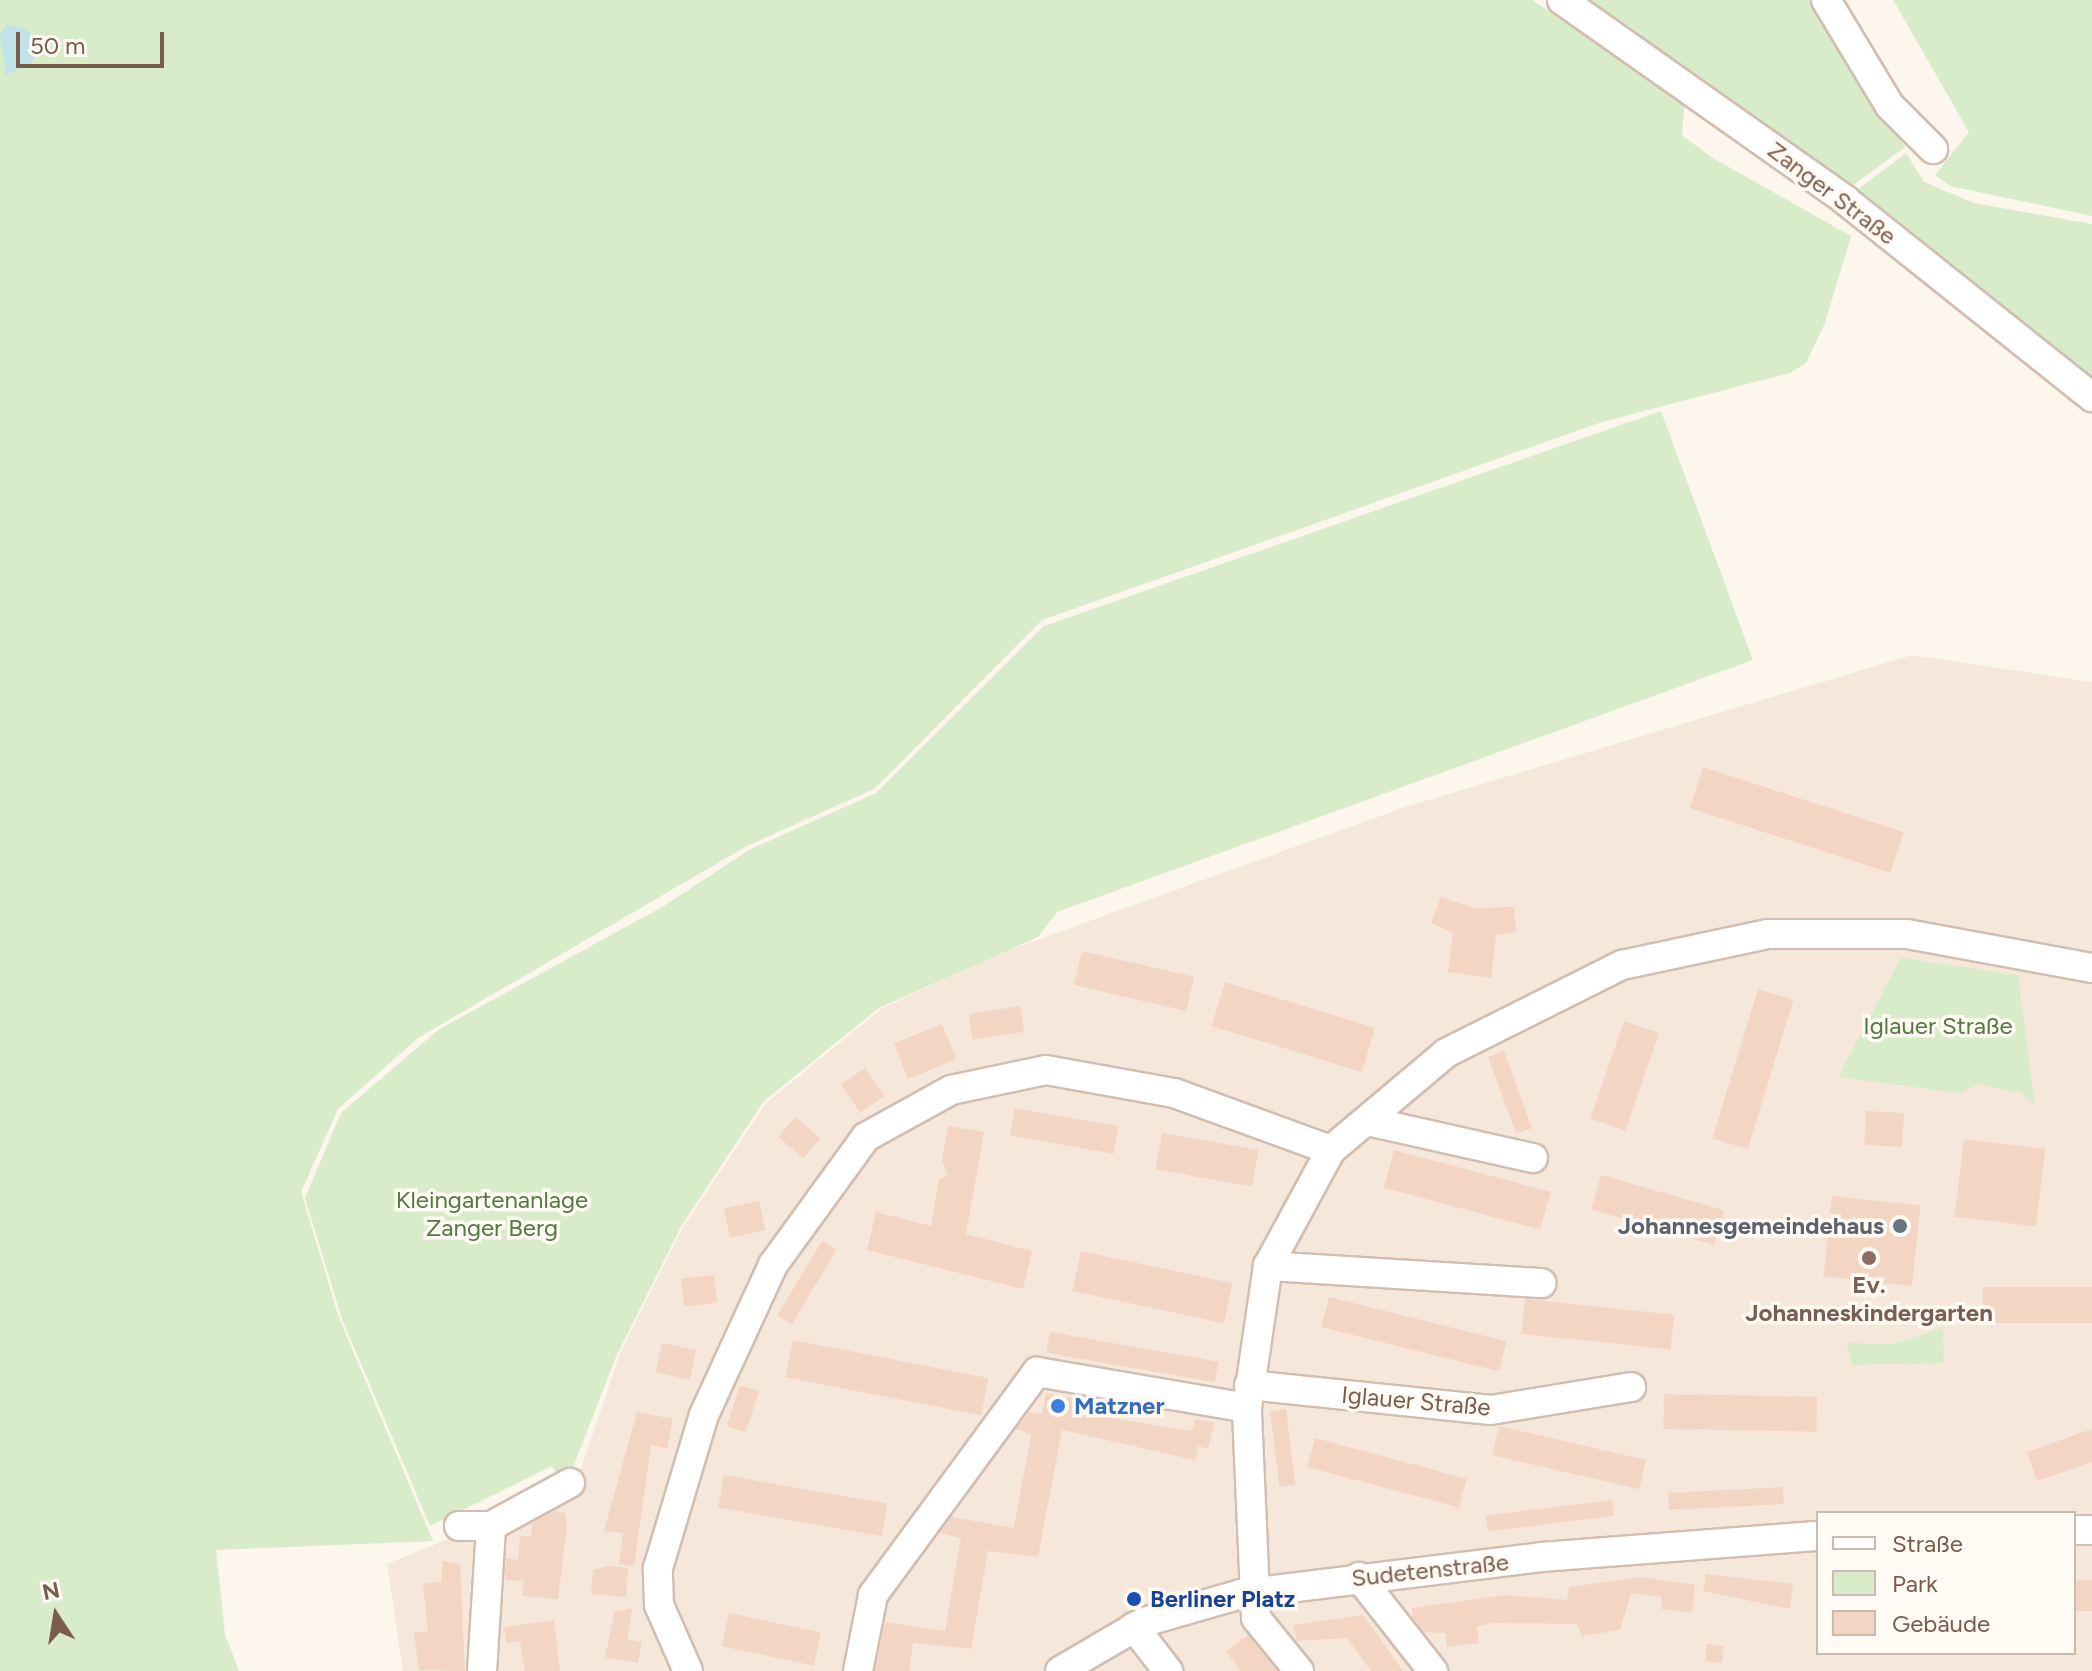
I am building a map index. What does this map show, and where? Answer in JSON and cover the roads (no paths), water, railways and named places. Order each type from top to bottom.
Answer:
[{"type":"street","name":"Zanger Straße","points":[[1562,0],[1845,200],[2092,397]]},
{"type":"street","points":[[1826,0],[1890,106],[1933,149]]},
{"type":"street","points":[[1299,1671],[1256,1618],[1248,1397],[1268,1266],[1331,1150],[1446,1053],[1622,965],[1753,937],[1907,934],[2092,968]]},
{"type":"street","points":[[688,1671],[659,1605],[658,1568],[704,1415],[773,1265],[866,1137],[951,1090],[1046,1070],[1174,1093],[1331,1150]]},
{"type":"street","points":[[1367,1121],[1533,1158]]},
{"type":"street","points":[[1268,1266],[1541,1283]]},
{"type":"street","points":[[858,1671],[873,1595],[1037,1372],[1248,1397]]},
{"type":"street","name":"Iglauer Straße","points":[[1248,1397],[1491,1410],[1631,1387]]},
{"type":"street","points":[[459,1526],[491,1526],[570,1483]]},
{"type":"street","points":[[482,1671],[491,1526]]},
{"type":"street","name":"Sudetenstraße","points":[[1060,1671],[1134,1627],[1254,1592],[1359,1577],[1816,1536]]},
{"type":"street","points":[[1359,1577],[1433,1671]]},
{"type":"street","points":[[1134,1627],[1168,1671]]},
{"type":"water","points":[[8,24],[28,30],[38,46],[32,62],[6,75],[0,34]]},
{"type":"place","name":"Johannesgemeindehaus","points":[[1900,1226]]},
{"type":"place","name":"Ev. Johanneskindergarten","points":[[1869,1258]]},
{"type":"place","name":"Matzner","points":[[1058,1406]]},
{"type":"place","name":"Berliner Platz","points":[[1134,1599]]},
{"type":"park label","name":"Kleingartenanlage Zanger Berg","points":[[492,1214]]}]
